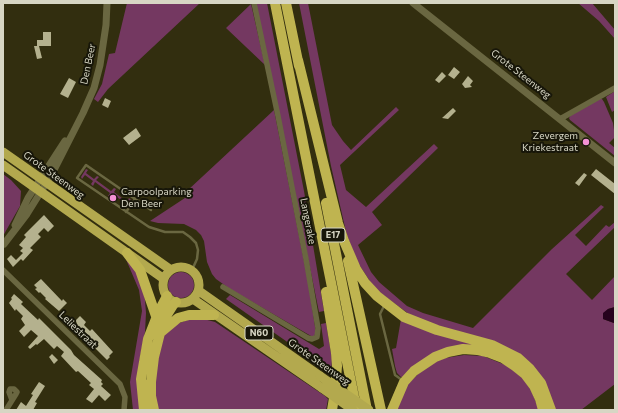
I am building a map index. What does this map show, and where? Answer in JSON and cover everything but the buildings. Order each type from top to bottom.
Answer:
[{"type":"highway","name":"E17","points":[[275,3],[356,410]]},
{"type":"highway","name":"E17","points":[[286,3],[368,410]]},
{"type":"highway","points":[[298,60],[328,186],[344,241],[381,410]]},
{"type":"highway","name":"Grote Steenweg","points":[[3,152],[171,270]]},
{"type":"highway","name":"Grote Steenweg","points":[[3,165],[164,279]]},
{"type":"highway","points":[[344,241],[356,269],[365,283],[385,303],[404,317],[418,324],[492,345],[518,358],[530,369],[541,383],[551,410]]},
{"type":"highway","points":[[325,252],[323,274],[337,366],[332,410]]},
{"type":"highway","points":[[127,253],[140,270],[156,316]]},
{"type":"highway","points":[[178,267],[185,267],[192,270],[197,276],[199,283],[198,291],[193,299],[188,302],[176,302],[167,296],[164,288],[164,279],[171,270],[178,267]]},
{"type":"highway","name":"Grote Steenweg","points":[[198,291],[368,410]]},
{"type":"highway","points":[[144,410],[141,379],[148,339],[156,316],[167,296]]},
{"type":"highway","name":"Grote Steenweg","points":[[193,299],[353,410]]},
{"type":"highway","points":[[154,410],[150,382],[154,357],[163,321],[176,302]]},
{"type":"highway","points":[[160,333],[178,318],[189,315],[214,315]]},
{"type":"highway","points":[[392,410],[404,382],[414,371],[435,356],[463,349],[477,350],[503,358],[515,366],[525,374],[534,386],[543,410]]},
{"type":"street","name":"Den Beer","points":[[4,245],[27,214],[37,190],[76,125],[94,88],[100,65],[106,25],[107,3]]},
{"type":"street","name":"Langerake","points":[[224,287],[308,338],[312,339],[317,337],[318,328],[306,259],[254,3]]},
{"type":"street","name":"Grote Steenweg","points":[[413,3],[615,163]]},
{"type":"street","points":[[560,119],[615,88]]},
{"type":"street","name":"Leliestraat","points":[[3,270],[120,384],[125,397],[124,410]]},
{"type":"street","points":[[6,410],[12,400]]},
{"type":"lane","points":[[151,210],[86,165],[77,178],[153,229],[165,232],[183,232],[190,236],[196,244],[198,250],[197,259],[192,270]]},
{"type":"lane","points":[[126,212],[135,199]]},
{"type":"lane","points":[[385,303],[380,314],[395,375],[404,382]]},
{"type":"shaded area","points":[[127,3],[200,3],[108,89],[98,102],[94,99],[102,84],[109,54],[115,53]]},
{"type":"shaded area","points":[[256,3],[267,3],[304,191],[324,311],[319,312]]},
{"type":"shaded area","points":[[299,3],[308,3],[332,125],[351,150],[396,107],[399,110],[340,165],[346,190],[366,207],[434,144],[438,148],[372,212],[382,225],[358,245],[371,272],[379,282],[407,306],[423,313],[473,328],[552,249],[601,205],[604,207],[575,235],[586,246],[606,225],[609,227],[615,222],[615,227],[566,274],[592,300],[615,276],[615,307],[608,309],[603,315],[603,319],[614,323],[615,322],[615,384],[581,410],[554,410],[534,369],[417,320],[375,289],[358,263],[347,236],[331,166]]},
{"type":"shaded area","points":[[578,3],[592,3],[615,30],[615,39],[599,21]]},
{"type":"shaded area","points":[[251,4],[265,65],[226,28]]},
{"type":"shaded area","points":[[615,91],[615,110],[612,112],[606,97]]},
{"type":"shaded area","points":[[599,99],[602,99],[604,102],[613,123],[615,137],[609,143],[615,148],[615,156],[569,118],[571,115]]},
{"type":"shaded area","points":[[274,110],[308,281],[316,333],[314,336],[311,336],[230,289],[216,279],[207,262],[204,241],[196,230],[184,224],[158,223],[150,221],[191,194],[188,190]]},
{"type":"shaded area","points":[[86,169],[88,170],[86,173],[94,179],[97,176],[99,177],[96,180],[111,191],[114,188],[116,189],[114,192],[127,202],[129,198],[131,200],[125,208],[126,203],[112,194],[110,197],[108,196],[110,193],[95,182],[93,186],[91,184],[93,181],[85,175],[82,179],[81,177]]},
{"type":"shaded area","points":[[3,174],[21,191],[20,206],[3,236]]},
{"type":"shaded area","points":[[125,257],[137,271],[144,288],[146,313],[145,332],[139,363],[140,410],[133,410],[130,382],[142,311],[139,290]]},
{"type":"shaded area","points":[[181,272],[190,276],[194,285],[190,294],[181,298],[172,294],[168,285],[172,276]]},
{"type":"shaded area","points":[[230,295],[319,349],[324,346],[321,324],[326,323],[332,359],[331,374],[226,299]]},
{"type":"shaded area","points":[[615,307],[614,323],[603,319],[603,313],[608,309]]},
{"type":"shaded area","points":[[196,317],[215,322],[325,396],[328,399],[326,410],[158,410],[156,401],[155,372],[164,333],[171,326]]},
{"type":"shaded area","points":[[401,319],[478,343],[524,370],[466,346],[401,377],[397,373],[392,349],[396,348]]},
{"type":"shaded area","points":[[464,355],[483,356],[508,366],[524,379],[532,392],[539,410],[397,410],[407,385],[420,372],[437,361]]},
{"type":"place","name":"Zevergem Kriekestraat","points":[[586,142]]},
{"type":"place","name":"Carpoolparking Den Beer","points":[[113,198]]}]
